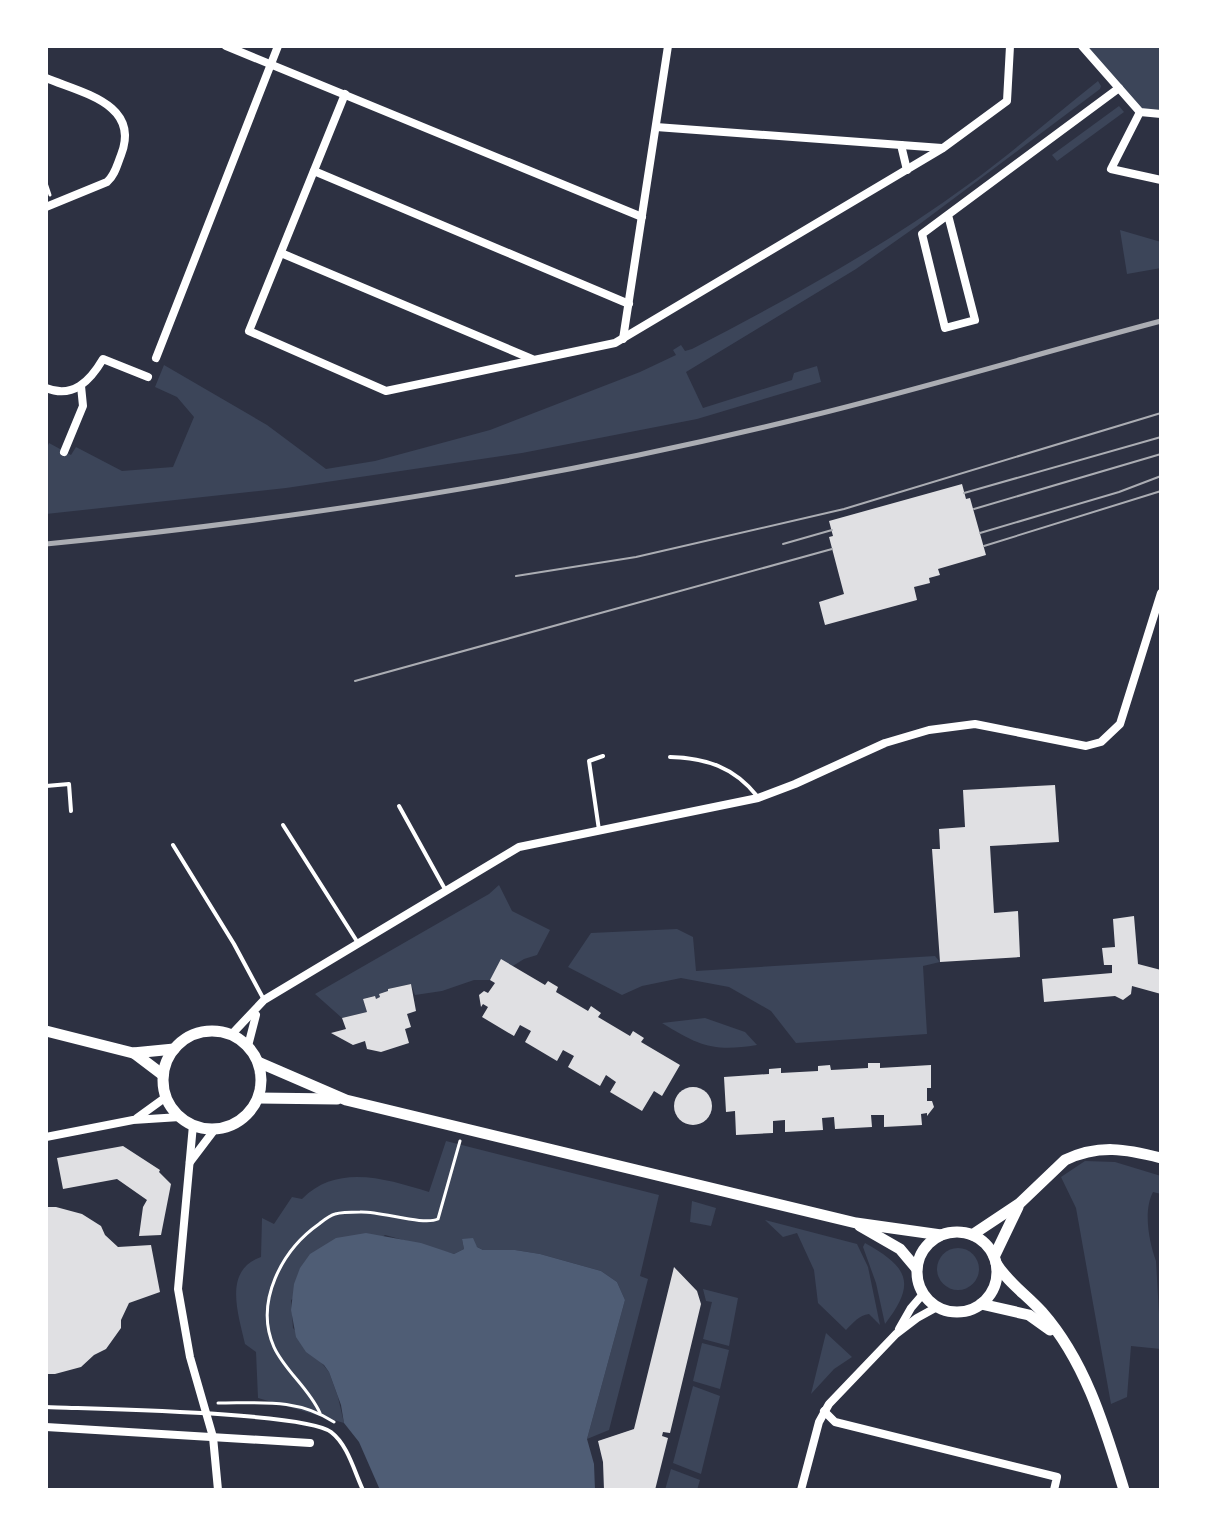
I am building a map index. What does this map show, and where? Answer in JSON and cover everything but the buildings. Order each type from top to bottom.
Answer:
[{"type":"street","points":[[226,46],[642,217]]},
{"type":"street","points":[[156,358],[278,46]]},
{"type":"street","points":[[623,339],[668,46]]},
{"type":"street","points":[[345,94],[249,331],[386,391],[623,339],[943,148],[1007,101],[1010,46]]},
{"type":"street","points":[[1082,46],[1140,112],[1161,114]]},
{"type":"street","points":[[46,78],[109,105],[120,115],[126,140],[112,177],[107,182],[46,207]]},
{"type":"street","points":[[948,215],[975,320],[945,328],[922,234],[1119,88]]},
{"type":"street","points":[[1140,112],[1111,169],[1161,180]]},
{"type":"street","points":[[656,127],[943,148]]},
{"type":"street","points":[[901,145],[907,170]]},
{"type":"street","points":[[314,171],[629,304]]},
{"type":"street","points":[[281,253],[533,360]]},
{"type":"street","points":[[626,318],[644,327]]},
{"type":"street","points":[[497,367],[504,347]]},
{"type":"street","points":[[46,388],[67,392],[81,386],[94,375],[103,359],[148,377]]},
{"type":"street","points":[[64,452],[83,406],[81,386]]},
{"type":"street","points":[[231,1035],[264,1000],[519,847],[758,798],[885,743],[929,730],[975,724],[1086,746],[1101,742],[1120,724],[1161,593]]},
{"type":"street","points":[[248,1046],[252,1023],[264,1000]]},
{"type":"street","points":[[211,1030],[231,1035],[248,1046],[258,1062],[261,1086],[258,1098],[241,1120],[215,1129],[193,1125],[180,1117],[166,1097],[163,1075],[174,1049],[190,1036],[211,1030]]},
{"type":"street","points":[[46,1031],[133,1053],[174,1049]]},
{"type":"street","points":[[133,1053],[163,1075]]},
{"type":"street","points":[[258,1062],[346,1100],[856,1223],[941,1235],[959,1232],[972,1235],[987,1245],[1007,1278],[1043,1312],[1062,1341],[1092,1393],[1124,1490]]},
{"type":"street","points":[[133,1120],[166,1097]]},
{"type":"street","points":[[258,1098],[346,1100]]},
{"type":"street","points":[[46,1137],[133,1120],[180,1117]]},
{"type":"street","points":[[193,1125],[178,1289],[190,1357],[213,1437],[218,1490]]},
{"type":"street","points":[[190,1163],[215,1129]]},
{"type":"street","points":[[972,1235],[1020,1203],[1065,1160],[1087,1151],[1123,1149],[1161,1158]]},
{"type":"street","points":[[856,1223],[900,1249],[916,1268],[923,1294],[937,1307],[966,1311],[981,1304],[994,1287],[995,1260],[1020,1203]]},
{"type":"street","points":[[916,1268],[926,1246],[941,1235]]},
{"type":"street","points":[[896,1334],[923,1294]]},
{"type":"street","points":[[981,1304],[1029,1315],[1062,1341]]},
{"type":"street","points":[[801,1490],[824,1411],[896,1334],[937,1307]]},
{"type":"street","points":[[824,1411],[835,1422],[1057,1477],[1054,1490]]},
{"type":"street","points":[[46,1427],[310,1443]]},
{"type":"lane","points":[[599,830],[589,761],[603,756]]},
{"type":"lane","points":[[670,757],[700,758],[726,769],[746,783],[758,798]]},
{"type":"lane","points":[[46,786],[69,784],[71,811]]},
{"type":"lane","points":[[399,806],[446,891]]},
{"type":"lane","points":[[283,825],[358,943]]},
{"type":"lane","points":[[173,845],[234,944],[264,1000]]},
{"type":"lane","points":[[46,1407],[208,1414],[319,1425],[330,1431],[345,1449],[363,1490]]},
{"type":"path","points":[[320,1413],[275,1348],[268,1326],[271,1288],[283,1259],[308,1232],[333,1214],[362,1212],[398,1215],[429,1223],[438,1219],[460,1141]]},
{"type":"shaded area","points":[[1082,46],[1161,46],[1161,114],[1140,112]]},
{"type":"shaded area","points":[[1098,81],[1100,89],[917,226],[856,269],[686,372],[703,408],[792,380],[794,373],[817,366],[821,382],[697,419],[522,453],[286,488],[46,514],[46,450],[49,443],[71,455],[76,447],[122,471],[173,467],[194,417],[177,397],[155,387],[164,365],[267,425],[326,469],[375,461],[490,430],[640,372],[676,355],[673,350],[681,345],[685,351],[692,349],[764,311],[903,230],[985,172]]},
{"type":"shaded area","points":[[1119,106],[1124,112],[1057,161],[1052,155]]},
{"type":"shaded area","points":[[1120,230],[1161,242],[1161,268],[1127,274]]},
{"type":"shaded area","points":[[499,885],[512,911],[550,930],[537,955],[524,959],[490,980],[474,980],[442,991],[415,995],[411,984],[388,989],[376,999],[374,996],[363,999],[367,1012],[342,1018],[315,994],[489,894]]},
{"type":"shaded area","points":[[677,929],[693,937],[696,971],[935,956],[940,962],[923,966],[927,1034],[796,1043],[771,1011],[729,987],[681,978],[642,986],[622,995],[568,967],[591,933]]},
{"type":"shaded area","points":[[705,1018],[745,1032],[757,1045],[729,1048],[707,1045],[662,1023]]},
{"type":"shaded area","points":[[446,1141],[659,1195],[640,1276],[648,1279],[609,1430],[587,1439],[625,1300],[617,1282],[601,1271],[540,1254],[483,1250],[462,1239],[464,1249],[454,1254],[385,1235],[291,1300],[293,1328],[329,1372],[344,1423],[258,1398],[256,1352],[245,1344],[236,1294],[241,1272],[261,1257],[262,1218],[274,1224],[292,1197],[302,1199],[316,1188],[346,1178],[380,1179],[429,1192]]},
{"type":"shaded area","points":[[1085,1161],[1115,1162],[1161,1176],[1161,1194],[1153,1192],[1148,1217],[1149,1236],[1156,1261],[1161,1349],[1131,1346],[1127,1397],[1111,1404],[1076,1208],[1061,1177]]},
{"type":"shaded area","points":[[692,1201],[716,1208],[711,1226],[690,1222]]},
{"type":"shaded area","points":[[765,1220],[857,1244],[868,1267],[880,1325],[869,1314],[859,1318],[846,1330],[818,1303],[814,1270],[797,1233],[783,1237]]},
{"type":"shaded area","points":[[366,1233],[421,1243],[454,1254],[464,1249],[462,1239],[473,1238],[477,1247],[483,1250],[540,1254],[601,1271],[617,1282],[625,1300],[587,1439],[594,1464],[595,1490],[380,1490],[359,1442],[344,1423],[329,1372],[306,1352],[296,1337],[291,1310],[294,1284],[310,1254],[336,1238]]},
{"type":"shaded area","points":[[865,1243],[891,1260],[903,1277],[901,1297],[885,1324],[876,1283],[863,1247]]},
{"type":"shaded area","points":[[958,1248],[973,1254],[979,1269],[973,1284],[958,1290],[943,1284],[937,1269],[943,1254]]},
{"type":"shaded area","points":[[703,1289],[738,1298],[729,1346],[703,1339],[712,1302],[706,1301]]},
{"type":"shaded area","points":[[826,1333],[852,1357],[834,1369],[811,1394]]},
{"type":"shaded area","points":[[702,1343],[729,1350],[720,1389],[693,1381]]},
{"type":"shaded area","points":[[693,1386],[720,1396],[701,1474],[673,1463]]},
{"type":"shaded area","points":[[671,1469],[700,1480],[697,1490],[665,1490]]},
{"type":"tram line","points":[[516,576],[636,557],[844,509],[1161,413]]},
{"type":"tram line","points":[[964,493],[1161,437]]},
{"type":"tram line","points":[[974,509],[1161,454]]},
{"type":"tram line","points":[[980,533],[1119,492],[1161,476]]},
{"type":"tram line","points":[[984,546],[1161,491]]},
{"type":"tram line","points":[[783,544],[832,530]]},
{"type":"tram line","points":[[355,681],[832,549]]},
{"type":"railway","points":[[46,544],[335,509],[622,459],[854,405],[1161,321]]}]
